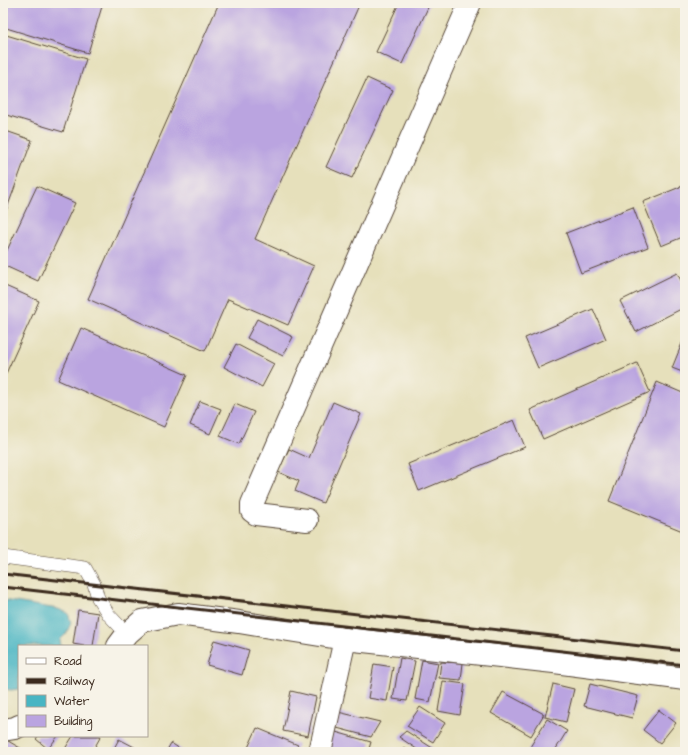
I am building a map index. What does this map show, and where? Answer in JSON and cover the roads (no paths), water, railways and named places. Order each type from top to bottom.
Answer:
[{"type":"street","points":[[307,520],[256,514],[252,511],[252,504],[470,3]]},
{"type":"street","points":[[122,640],[142,621],[178,614],[345,639],[554,662],[685,679]]},
{"type":"street","points":[[320,752],[345,639]]},
{"type":"street","points":[[3,730],[18,726]]},
{"type":"lane","points":[[3,557],[85,568],[94,584],[98,598],[122,640]]},
{"type":"water","points":[[3,600],[58,609],[68,613],[71,623],[66,634],[60,640],[61,645],[18,645],[18,689],[3,689]]},
{"type":"railway","points":[[3,574],[685,651]]},
{"type":"railway","points":[[3,587],[685,665]]}]
